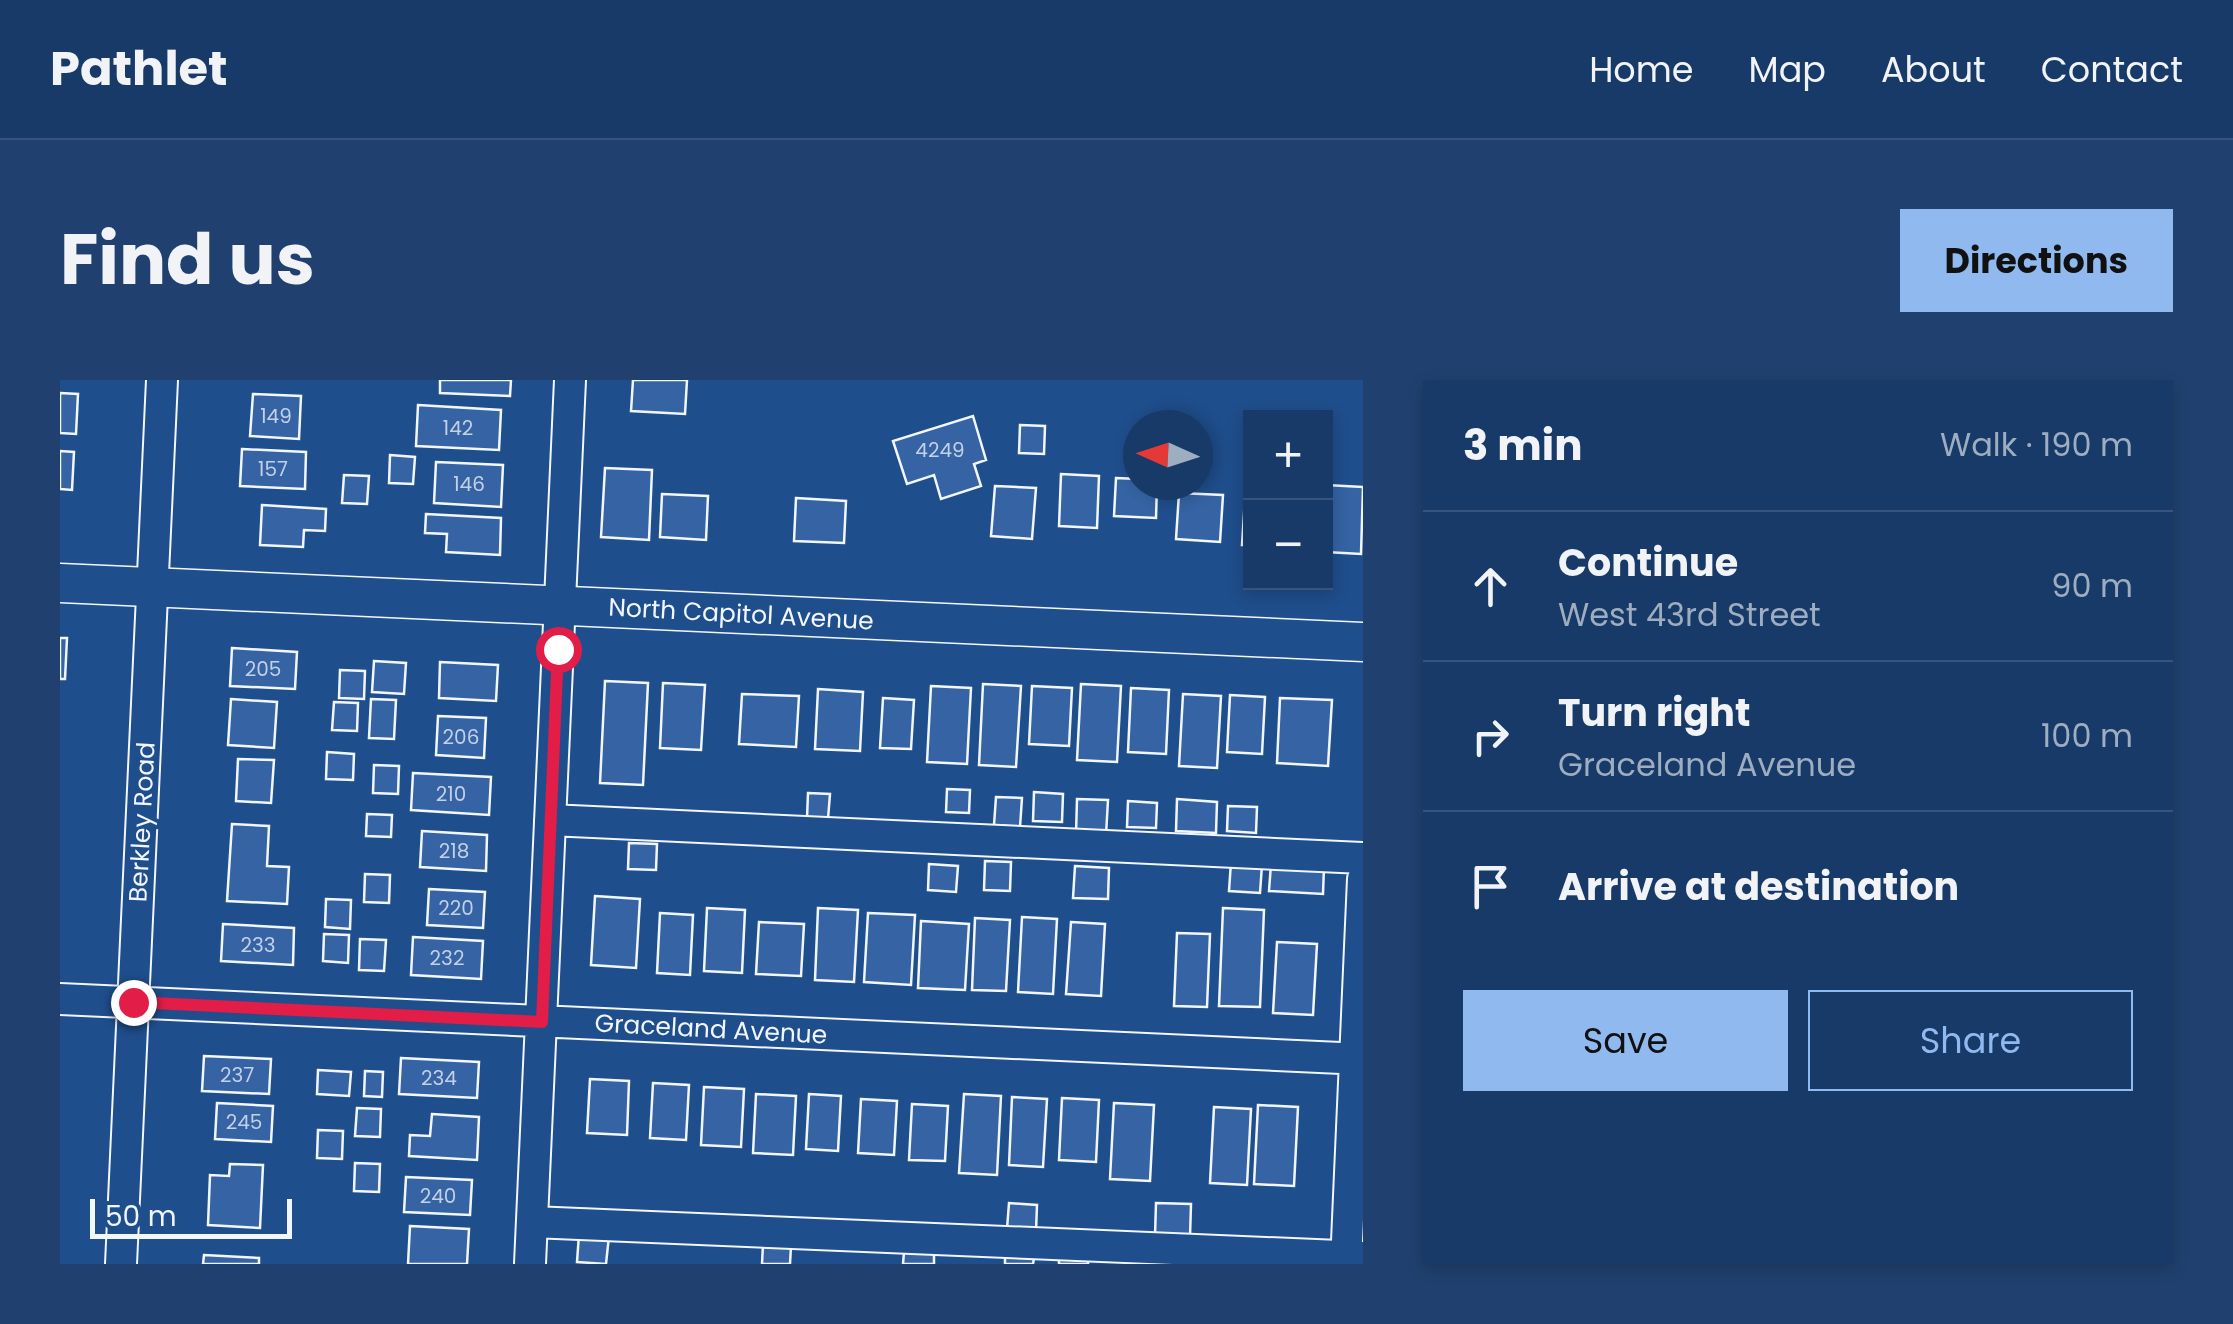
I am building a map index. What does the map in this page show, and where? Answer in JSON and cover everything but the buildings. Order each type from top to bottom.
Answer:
[{"type":"main road","name":"North Capitol Avenue","points":[[60,582],[1363,642]]},
{"type":"street","name":"Berkley Road","points":[[120,1264],[162,380]]},
{"type":"street","points":[[530,1264],[570,380]]},
{"type":"street","points":[[550,820],[1363,858]]},
{"type":"street","points":[[532,1222],[1352,1259],[1363,879]]},
{"type":"street","name":"Graceland Avenue","points":[[60,999],[1359,1059]]},
{"type":"route","points":[[133,1002],[542,1022],[558,649]]}]
